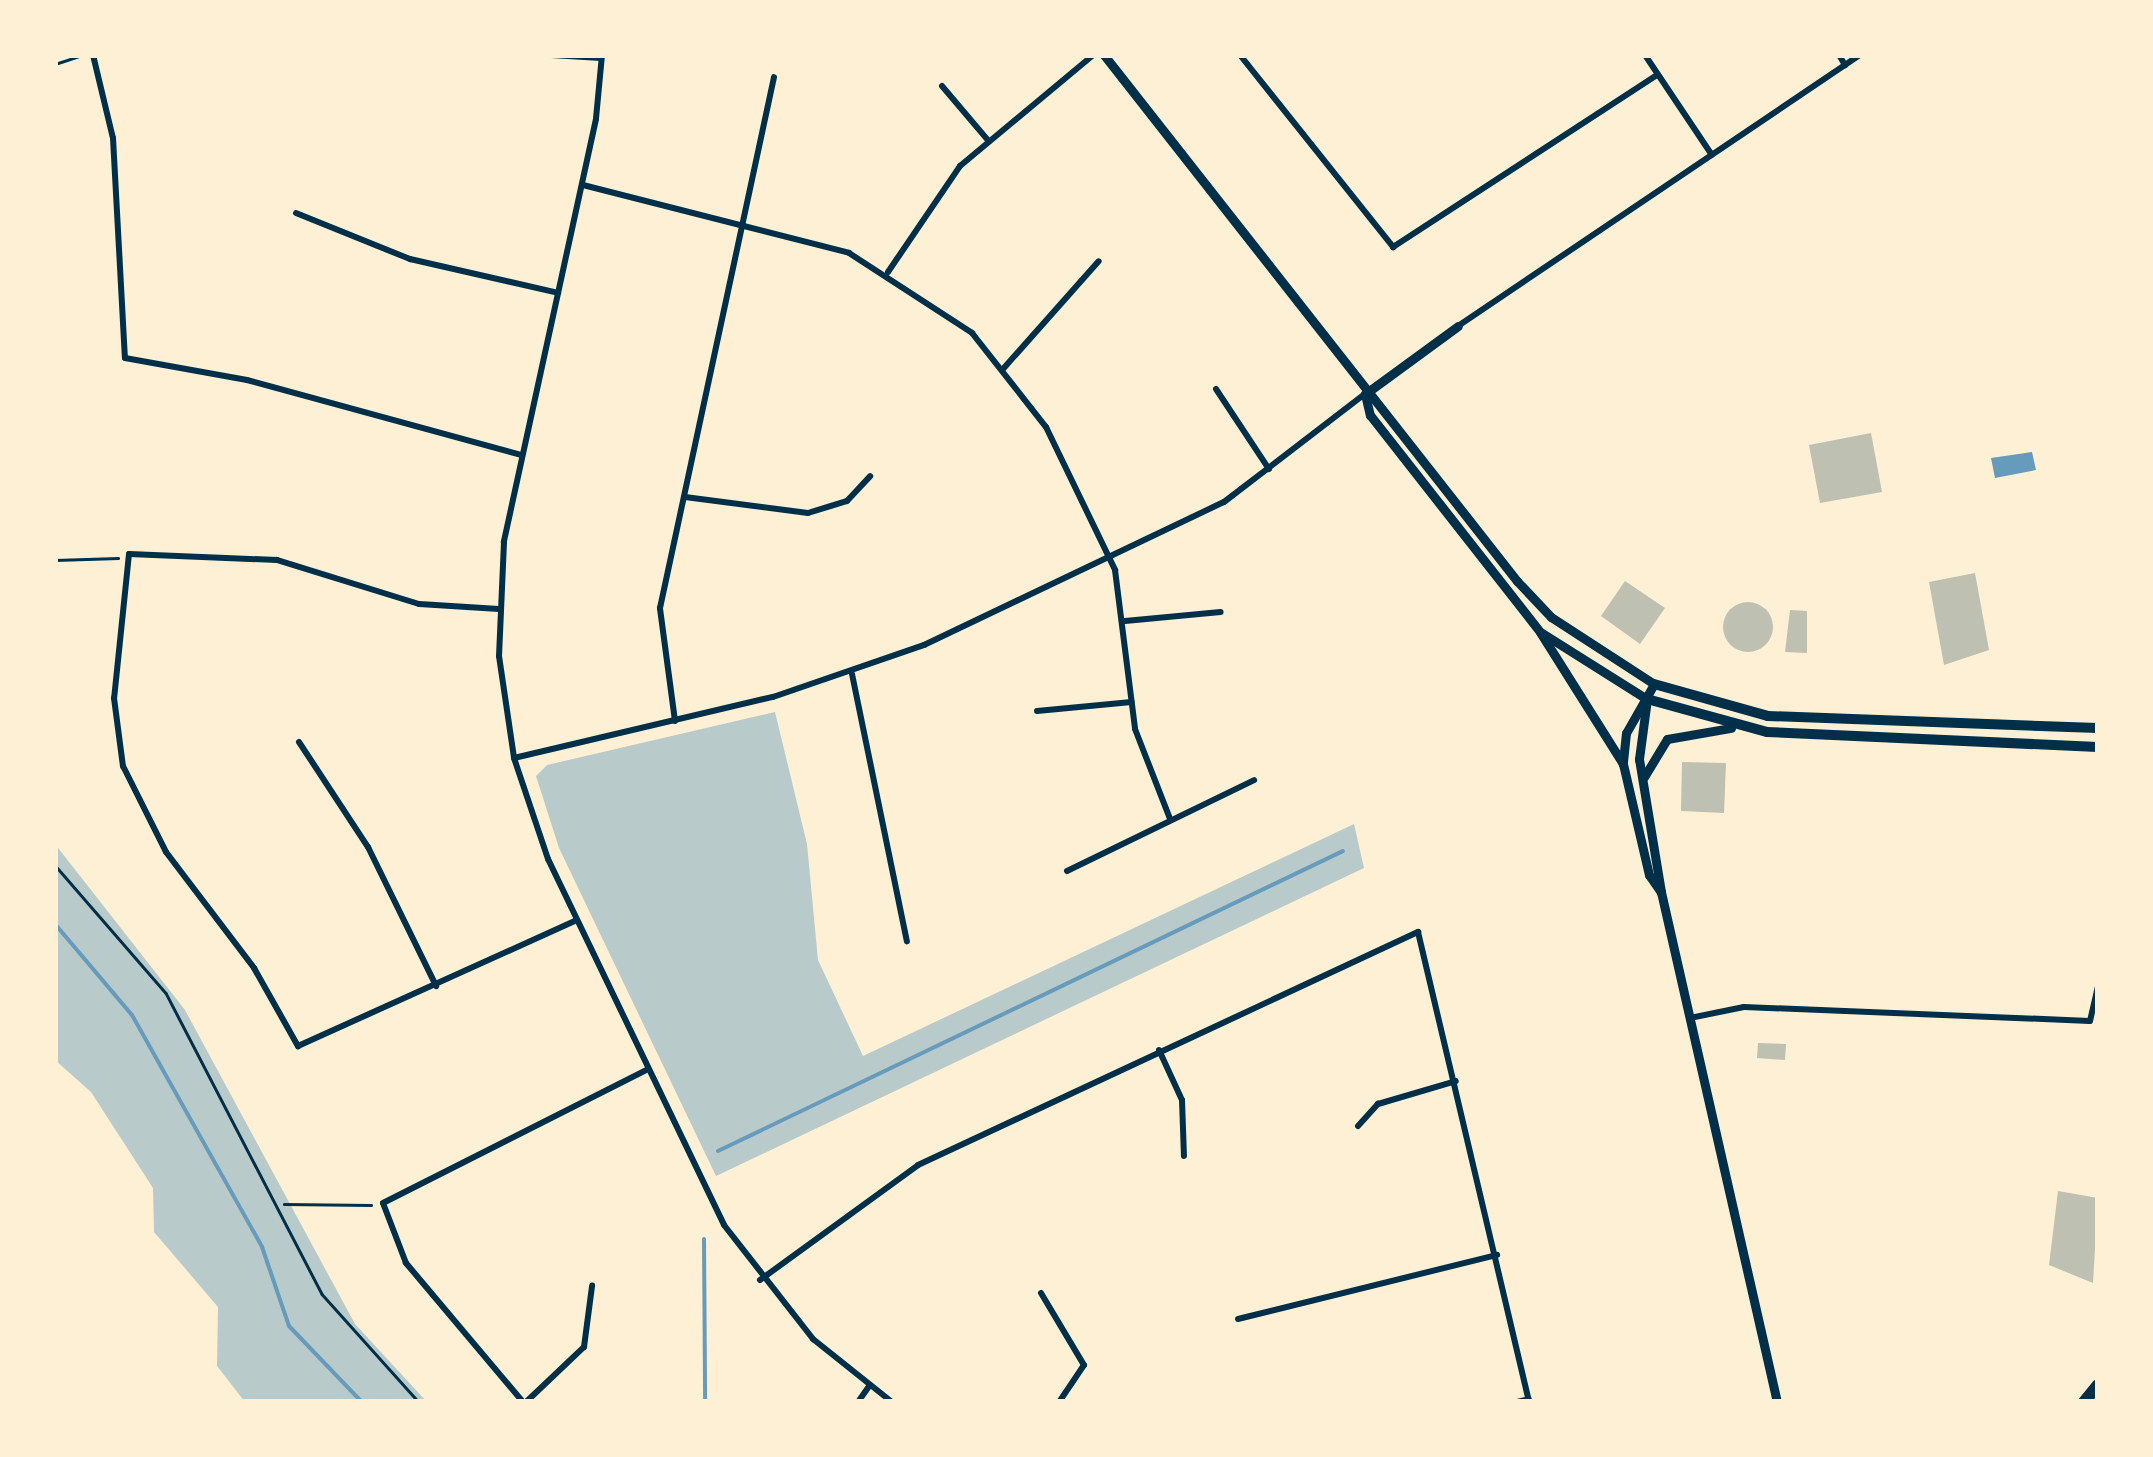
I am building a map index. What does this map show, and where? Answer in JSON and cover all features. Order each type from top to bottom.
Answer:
[{"type":"highway","points":[[2084,1402],[2098,1385]]},
{"type":"main road","points":[[1654,684],[1768,716],[2098,728]]},
{"type":"main road","points":[[1648,700],[1731,728],[2098,747]]},
{"type":"street","points":[[92,55],[113,138],[125,358],[262,384],[521,456]]},
{"type":"street","points":[[552,55],[602,56],[582,185],[521,456],[499,609],[514,758],[577,920],[648,1068],[760,1280],[870,1386],[892,1402]]},
{"type":"street","points":[[888,272],[934,196],[987,139],[1093,55]]},
{"type":"street","points":[[1104,55],[1365,394],[1551,617],[1654,684],[1626,733],[1623,764],[1649,875],[1661,892]]},
{"type":"street","points":[[1240,55],[1393,247],[1658,74]]},
{"type":"street","points":[[1645,55],[1712,154]]},
{"type":"street","points":[[1838,55],[1845,65]]},
{"type":"street","points":[[514,758],[852,674],[1109,558],[1269,469],[1458,326],[1860,55]]},
{"type":"street","points":[[675,721],[658,640],[685,497],[748,222],[774,77]]},
{"type":"street","points":[[942,86],[987,139]]},
{"type":"street","points":[[582,185],[748,222],[888,272],[958,322],[1004,369],[1046,427],[1109,558],[1126,622],[1132,702],[1142,760],[1170,819]]},
{"type":"street","points":[[296,212],[423,262],[558,293]]},
{"type":"street","points":[[1004,369],[1099,261]]},
{"type":"street","points":[[1216,389],[1269,469]]},
{"type":"street","points":[[1365,394],[1370,415],[1540,632],[1623,764]]},
{"type":"street","points":[[685,497],[808,513],[847,501],[870,476]]},
{"type":"street","points":[[499,609],[419,604],[278,560],[129,554],[114,698],[123,766],[140,810],[254,968],[286,1032],[298,1046],[319,1043],[577,920]]},
{"type":"street","points":[[1126,622],[1221,612]]},
{"type":"street","points":[[1540,632],[1648,700]]},
{"type":"street","points":[[852,674],[906,940]]},
{"type":"street","points":[[1648,700],[1643,779],[1661,892],[1777,1402]]},
{"type":"street","points":[[1037,710],[1132,702]]},
{"type":"street","points":[[1643,779],[1667,739],[1731,728]]},
{"type":"street","points":[[299,742],[368,847],[436,986]]},
{"type":"street","points":[[1067,872],[1254,780]]},
{"type":"street","points":[[760,1280],[918,1165],[1418,932],[1529,1401],[1517,1402]]},
{"type":"street","points":[[1690,1018],[1744,1008],[2090,1022],[2098,985]]},
{"type":"street","points":[[1159,1050],[1182,1100],[1184,1156]]},
{"type":"street","points":[[592,1286],[584,1348],[524,1402],[406,1263],[382,1202],[648,1068]]},
{"type":"street","points":[[1358,1126],[1378,1104],[1456,1081]]},
{"type":"street","points":[[1238,1319],[1497,1254]]},
{"type":"street","points":[[1041,1294],[1084,1365],[1059,1402]]},
{"type":"street","points":[[858,1402],[870,1386]]},
{"type":"path","points":[[55,64],[83,55]]},
{"type":"path","points":[[55,560],[129,554]]},
{"type":"path","points":[[55,865],[166,993],[283,1204],[322,1294],[419,1402]]},
{"type":"path","points":[[283,1204],[382,1202]]},
{"type":"shaded area","points":[[775,712],[807,844],[818,960],[863,1056],[1354,824],[1364,868],[716,1176],[559,848],[536,776],[547,765]]},
{"type":"shaded area","points":[[55,844],[185,1010],[355,1324],[427,1402],[245,1402],[217,1366],[218,1307],[154,1232],[153,1188],[91,1092],[55,1060]]},
{"type":"water","points":[[2032,452],[2036,470],[1995,478],[1991,458]]},
{"type":"building","points":[[1871,433],[1882,492],[1820,503],[1809,445]]},
{"type":"building","points":[[1975,573],[1989,650],[1944,665],[1929,582]]},
{"type":"building","points":[[1625,581],[1665,608],[1640,644],[1601,616]]},
{"type":"building","points":[[1748,602],[1766,609],[1773,627],[1766,645],[1748,652],[1730,645],[1723,627],[1730,609]]},
{"type":"building","points":[[1790,610],[1807,611],[1807,653],[1785,652]]},
{"type":"building","points":[[1682,762],[1726,763],[1724,813],[1681,811]]},
{"type":"building","points":[[1758,1043],[1786,1044],[1785,1060],[1757,1058]]},
{"type":"building","points":[[2058,1191],[2098,1198],[2093,1283],[2049,1265]]},
{"type":"waterway","points":[[718,1151],[1343,851]]},
{"type":"waterway","points":[[55,924],[132,1015],[262,1247],[289,1326],[362,1402]]},
{"type":"waterway","points":[[704,1239],[705,1402]]}]
